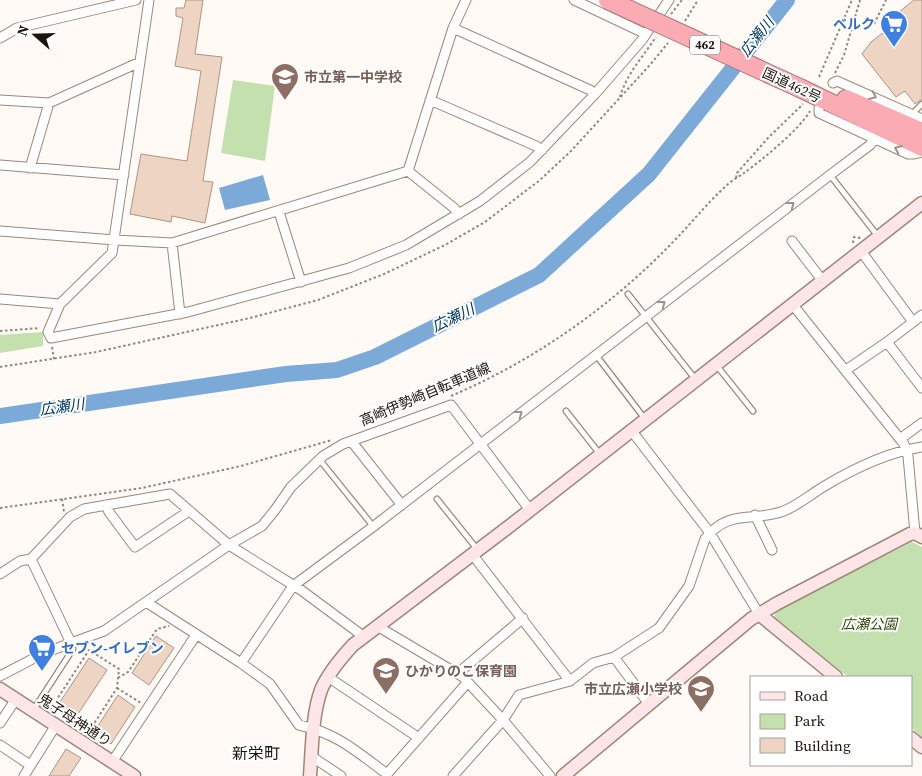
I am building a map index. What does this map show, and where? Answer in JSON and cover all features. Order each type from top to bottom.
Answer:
[{"type":"highway","name":"国道462号","points":[[608,0],[808,87],[922,132]]},
{"type":"highway","name":"国道462号","points":[[629,0],[808,87],[922,147]]},
{"type":"street","points":[[0,38],[17,28],[136,0]]},
{"type":"street","points":[[149,0],[112,253],[60,304],[48,332],[51,338],[180,314],[349,268],[406,245],[497,189],[530,162],[595,94],[646,34],[666,1]]},
{"type":"street","points":[[408,171],[453,28],[466,0]]},
{"type":"street","points":[[574,0],[646,34]]},
{"type":"street","points":[[453,28],[590,90],[595,94]]},
{"type":"street","points":[[0,100],[50,103],[140,62]]},
{"type":"street","points":[[834,78],[922,119]]},
{"type":"street","points":[[430,100],[542,150]]},
{"type":"street","points":[[30,168],[50,103]]},
{"type":"street","points":[[816,107],[819,113],[908,154],[922,152]]},
{"type":"street","points":[[241,664],[293,586],[374,526],[870,145],[874,139]]},
{"type":"street","points":[[0,165],[124,175]]},
{"type":"street","points":[[0,230],[172,243],[279,212],[408,171]]},
{"type":"street","points":[[408,171],[459,214]]},
{"type":"street","points":[[310,776],[314,728],[321,691],[342,657],[364,636],[530,510],[922,203]]},
{"type":"street","points":[[279,212],[300,282]]},
{"type":"street","points":[[792,241],[822,280]]},
{"type":"street","points":[[172,243],[180,314]]},
{"type":"street","points":[[861,250],[913,322]]},
{"type":"street","points":[[0,299],[60,304]]},
{"type":"street","points":[[563,776],[759,614],[918,535],[907,450],[793,305]]},
{"type":"street","points":[[846,370],[922,315]]},
{"type":"street","points":[[887,342],[922,388]]},
{"type":"street","points":[[0,675],[44,653],[104,630],[229,545],[262,526],[291,487],[319,459],[343,444],[451,405],[530,510]]},
{"type":"street","points":[[900,439],[922,423]]},
{"type":"street","points":[[631,430],[710,533],[759,614],[835,676]]},
{"type":"street","points":[[352,442],[401,504]]},
{"type":"street","points":[[453,776],[503,720],[519,695],[570,681],[593,663],[614,657],[659,628],[688,586],[705,539],[710,533],[730,519],[782,511],[852,471],[892,454],[922,447]]},
{"type":"street","points":[[0,574],[20,561],[31,559],[70,517],[84,509],[170,494],[229,545],[301,590],[364,636]]},
{"type":"street","points":[[106,505],[109,512],[136,547],[189,511]]},
{"type":"street","points":[[755,515],[772,550]]},
{"type":"street","points":[[475,552],[570,681]]},
{"type":"street","points":[[31,559],[70,643]]},
{"type":"street","points":[[146,602],[270,684],[299,725],[314,728],[338,738],[388,775],[467,683]]},
{"type":"street","points":[[457,674],[523,618]]},
{"type":"street","points":[[377,626],[463,677],[503,720],[550,776]]},
{"type":"street","points":[[112,762],[196,635]]},
{"type":"street","points":[[614,657],[649,704]]},
{"type":"street","points":[[328,677],[419,738]]},
{"type":"street","name":"鬼子母神通り","points":[[0,689],[134,776]]},
{"type":"street","points":[[0,723],[16,699]]},
{"type":"street","points":[[24,776],[56,725]]},
{"type":"street","points":[[912,739],[922,747]]},
{"type":"street","points":[[0,746],[30,766]]},
{"type":"street","points":[[311,756],[341,776]]},
{"type":"lane","points":[[912,114],[922,104]]},
{"type":"lane","points":[[830,175],[879,237]]},
{"type":"lane","points":[[628,294],[696,380]]},
{"type":"lane","points":[[596,355],[645,420]]},
{"type":"lane","points":[[716,365],[753,411]]},
{"type":"lane","points":[[566,411],[600,455]]},
{"type":"lane","points":[[319,459],[374,526]]},
{"type":"lane","points":[[437,500],[475,552]]},
{"type":"lane","points":[[33,710],[73,649],[70,643]]},
{"type":"path","points":[[667,21],[682,0]]},
{"type":"path","points":[[684,22],[698,0]]},
{"type":"path","name":"高崎伊勢崎自転車道線","points":[[736,179],[737,173],[768,138],[797,110],[852,0]]},
{"type":"path","points":[[834,78],[844,55],[860,0]]},
{"type":"path","points":[[874,24],[886,0]]},
{"type":"path","points":[[620,98],[625,83],[656,37]]},
{"type":"path","points":[[0,367],[96,352],[250,318],[318,300],[384,274],[445,245],[485,222],[522,195],[571,151],[671,40]]},
{"type":"path","name":"高崎伊勢崎自転車道線","points":[[446,399],[502,372],[563,335],[604,305],[671,244],[727,184],[736,179],[800,125],[816,107]]},
{"type":"path","points":[[0,331],[43,328]]},
{"type":"path","points":[[51,344],[54,359]]},
{"type":"path","points":[[0,508],[142,488],[242,466],[339,438]]},
{"type":"path","points":[[118,678],[128,672],[157,629]]},
{"type":"path","points":[[49,712],[89,650],[119,669],[118,688],[86,736]]},
{"type":"path","points":[[118,688],[148,708]]},
{"type":"green space","points":[[233,80],[275,86],[265,161],[221,153]]},
{"type":"green space","points":[[43,332],[43,346],[0,353],[0,335]]},
{"type":"green space","name":"広瀬公園","points":[[912,542],[922,547],[922,737],[912,729],[912,676],[847,676],[774,618],[776,611]]},
{"type":"water","points":[[263,175],[270,200],[225,210],[219,188]]},
{"type":"building","points":[[186,0],[203,0],[195,54],[222,57],[203,181],[213,182],[205,223],[172,216],[171,222],[130,214],[141,154],[187,161],[201,71],[175,66],[183,18],[176,16],[176,8],[184,8]]},
{"type":"building","name":"ベルク","points":[[914,0],[922,0],[922,99],[915,104],[905,91],[896,97],[862,54],[871,42],[903,17],[899,12]]},
{"type":"building","points":[[156,636],[174,648],[149,685],[132,673]]},
{"type":"building","points":[[89,658],[107,670],[74,720],[56,708]]},
{"type":"building","points":[[118,695],[135,707],[111,744],[94,732]]},
{"type":"building","points":[[66,749],[81,758],[69,776],[49,776]]},
{"type":"waterway","name":"広瀬川","points":[[0,416],[286,374],[337,370],[375,357],[539,275],[649,174],[787,0]]},
{"type":"place","name":"ベルク","points":[[894,48]]},
{"type":"place","name":"市立第一中学校","points":[[285,101]]},
{"type":"place","name":"セブン-イレブン","points":[[42,672]]},
{"type":"place","name":"ひかりのこ保育園","points":[[386,695]]},
{"type":"place","name":"市立広瀬小学校","points":[[701,713]]},
{"type":"district","name":"新栄町","points":[[256,753]]}]
